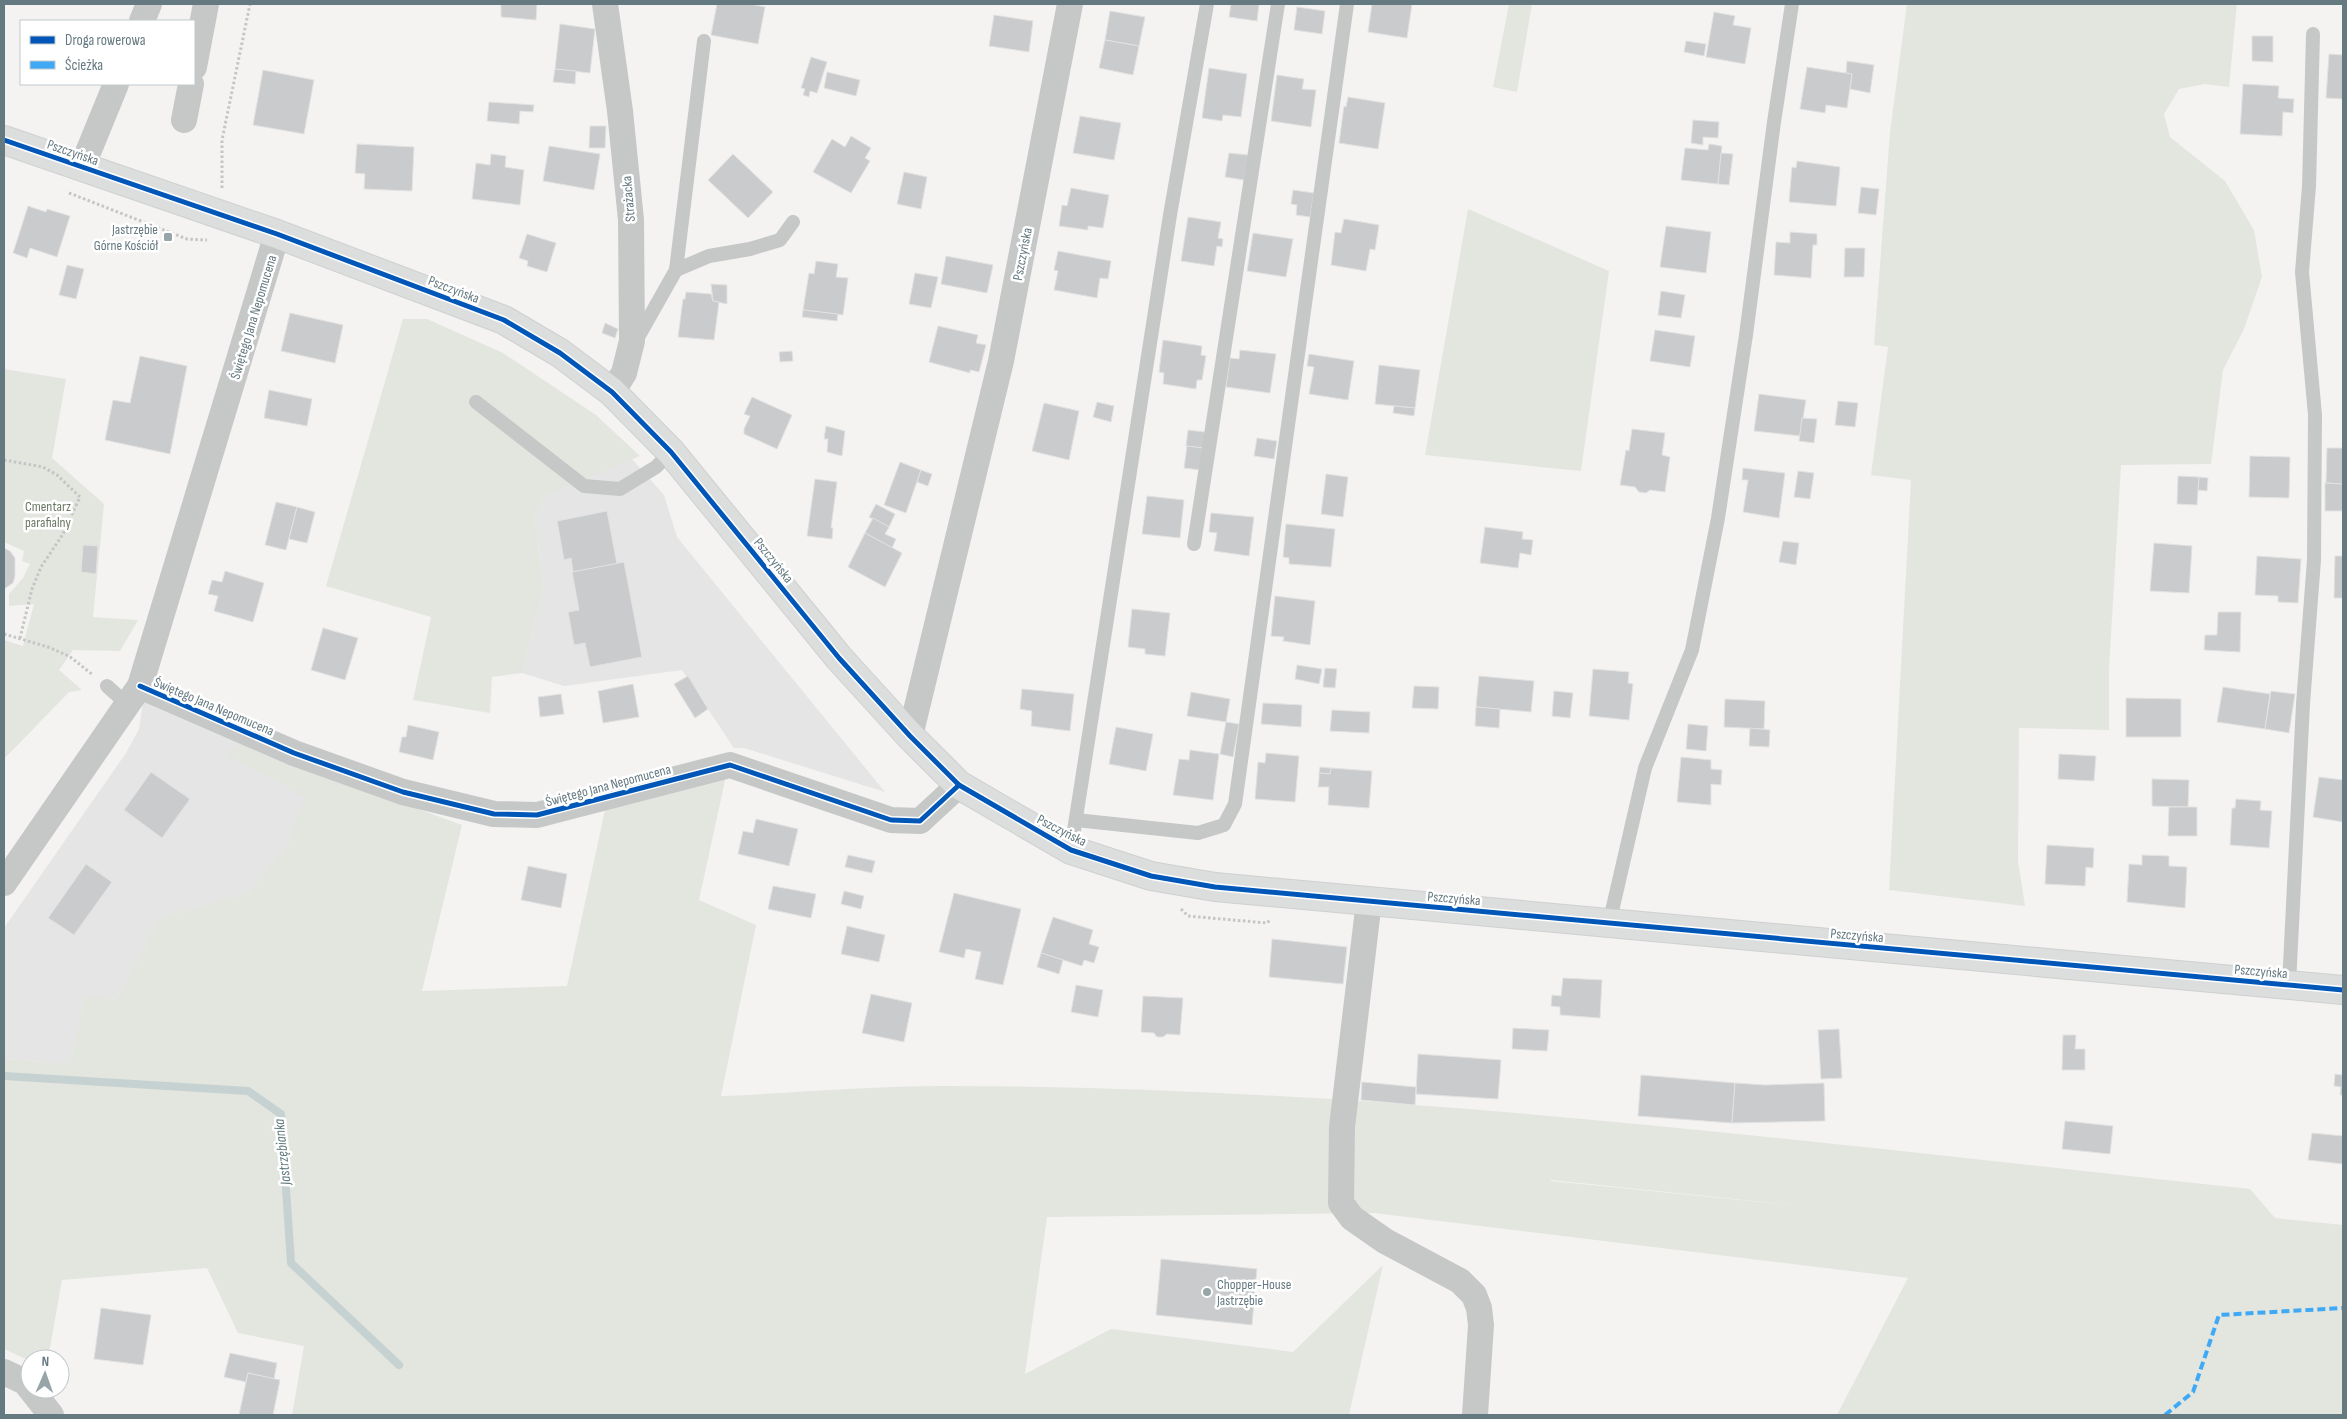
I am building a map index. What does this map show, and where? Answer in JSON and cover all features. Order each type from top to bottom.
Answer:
[{"type":"street","points":[[142,20],[150,4]]},
{"type":"street","points":[[195,62],[206,4]]},
{"type":"street","name":"Strażacka","points":[[605,4],[620,111],[631,220],[632,341],[622,372]]},
{"type":"street","name":"Pszczyńska","points":[[910,736],[1001,361],[1070,4]]},
{"type":"street","points":[[82,167],[116,85]]},
{"type":"street","points":[[184,120],[190,85]]},
{"type":"street","name":"Pszczyńska","points":[[4,140],[277,234],[504,320],[560,353],[622,372],[671,452],[839,658],[910,736],[959,785],[1071,850],[1151,876],[1206,886],[2343,990]]},
{"type":"street","name":"Świętego Jana Nepomucena","points":[[4,883],[134,695],[277,234]]},
{"type":"street","name":"Świętego Jana Nepomucena","points":[[134,695],[403,792],[494,814],[537,815],[730,765],[891,820],[920,822],[959,785]]},
{"type":"street","points":[[1369,901],[1342,1127],[1341,1203],[1352,1218],[1384,1241],[1460,1281],[1474,1295],[1480,1308],[1481,1325],[1475,1415]]},
{"type":"street","points":[[4,1372],[25,1382],[51,1415]]},
{"type":"lane","points":[[1071,850],[1170,215],[1207,4]]},
{"type":"lane","points":[[1194,544],[1278,4]]},
{"type":"lane","points":[[1076,820],[1198,833],[1224,826],[1235,804],[1347,4]]},
{"type":"lane","points":[[1609,924],[1644,768],[1692,650],[1696,632],[1718,518],[1792,4]]},
{"type":"lane","points":[[2290,984],[2303,704],[2314,560],[2315,415],[2302,272],[2309,186],[2313,34]]},
{"type":"lane","points":[[622,372],[676,270],[704,40]]},
{"type":"lane","points":[[676,270],[709,256],[750,249],[780,240],[793,222]]},
{"type":"lane","points":[[476,402],[584,486],[620,489],[656,467],[671,452]]},
{"type":"lane","points":[[107,686],[134,695]]},
{"type":"path","points":[[222,194],[222,140],[250,4]]},
{"type":"path","points":[[4,460],[43,467],[57,475],[80,497],[63,534],[41,567],[32,589],[20,638]]},
{"type":"path","points":[[4,634],[69,656],[107,686]]},
{"type":"shaded area","points":[[631,458],[664,495],[677,537],[885,792],[744,748],[734,748],[682,670],[564,686],[522,673],[543,588],[535,516],[547,494],[584,476]]},
{"type":"shaded area","points":[[143,701],[245,740],[228,755],[306,797],[287,845],[247,893],[160,918],[116,1000],[85,997],[70,1064],[4,1059],[4,928],[126,753],[139,729]]},
{"type":"green space","points":[[1509,4],[1532,4],[1517,92],[1493,87]]},
{"type":"green space","points":[[1907,4],[2237,4],[2229,87],[2205,84],[2179,89],[2164,114],[2170,137],[2225,181],[2254,230],[2262,277],[2244,329],[2223,370],[2211,464],[2121,465],[2109,669],[2109,730],[2019,728],[2018,861],[2025,906],[1889,890],[1911,480],[1871,475],[1888,347],[1874,345],[1890,132]]},
{"type":"green space","points":[[1468,209],[1609,271],[1581,471],[1425,455]]},
{"type":"green space","points":[[403,319],[427,319],[503,353],[596,415],[640,456],[547,494],[535,516],[543,588],[522,673],[492,677],[490,713],[413,700],[431,617],[326,586]]},
{"type":"green space","name":"Cmentarz parafialny","points":[[4,369],[66,379],[52,458],[104,504],[93,617],[138,620],[120,651],[73,650],[59,670],[82,690],[69,692],[4,759],[4,640],[23,646],[34,604],[9,606],[9,594],[23,578],[30,564],[22,561],[24,551],[4,542]]},
{"type":"green space","points":[[245,740],[306,768],[462,825],[422,991],[567,986],[605,810],[726,776],[699,900],[756,925],[721,1096],[860,1088],[944,1086],[1108,1089],[1271,1096],[1435,1106],[1598,1120],[2250,1189],[2275,1218],[2343,1225],[2343,1415],[1837,1415],[1908,1278],[1374,1213],[1047,1217],[1025,1374],[1111,1329],[1293,1352],[1383,1265],[1349,1415],[292,1415],[304,1346],[238,1333],[207,1268],[62,1280],[50,1349],[20,1349],[20,1356],[4,1349],[4,1059],[70,1064],[85,996],[116,1000],[160,918],[247,893],[287,845],[305,797],[227,755]],"holes":[[[1551,1180],[1791,1205],[1551,1181]]]},
{"type":"building","points":[[501,4],[537,4],[536,20],[501,17]]},
{"type":"building","points":[[717,4],[750,4],[765,7],[758,44],[711,35]]},
{"type":"building","points":[[1231,4],[1259,4],[1257,21],[1229,17]]},
{"type":"building","points":[[1372,4],[1412,4],[1407,38],[1368,32]]},
{"type":"building","points":[[1297,7],[1325,11],[1322,34],[1294,30]]},
{"type":"building","points":[[1110,11],[1145,17],[1139,46],[1105,40]]},
{"type":"building","points":[[1714,12],[1735,16],[1733,25],[1751,28],[1745,64],[1706,57]]},
{"type":"building","points":[[994,15],[1033,21],[1029,52],[989,46]]},
{"type":"building","points":[[560,24],[595,29],[590,73],[555,69]]},
{"type":"building","points":[[2252,36],[2273,36],[2273,62],[2252,61]]},
{"type":"building","points":[[1105,40],[1139,46],[1133,75],[1099,68]]},
{"type":"building","points":[[1686,41],[1706,44],[1704,56],[1684,52]]},
{"type":"building","points":[[2329,54],[2343,55],[2343,99],[2326,98]]},
{"type":"building","points":[[811,57],[827,62],[817,93],[810,91],[809,97],[803,95],[805,89],[801,88]]},
{"type":"building","points":[[1847,61],[1874,65],[1870,93],[1850,89],[1852,74],[1846,73]]},
{"type":"building","points":[[1807,67],[1852,74],[1847,108],[1826,105],[1825,113],[1800,109]]},
{"type":"building","points":[[1209,68],[1247,74],[1241,117],[1223,115],[1222,121],[1202,118]]},
{"type":"building","points":[[555,69],[576,71],[575,84],[553,82]]},
{"type":"building","points":[[263,70],[314,80],[304,134],[253,125]]},
{"type":"building","points":[[827,72],[860,80],[856,96],[824,88]]},
{"type":"building","points":[[1277,75],[1304,79],[1302,89],[1316,90],[1311,127],[1271,121]]},
{"type":"building","points":[[2243,84],[2279,86],[2278,98],[2294,99],[2293,113],[2283,112],[2282,136],[2240,134]]},
{"type":"building","points":[[1348,97],[1385,103],[1378,149],[1339,143],[1344,106],[1346,107]]},
{"type":"building","points":[[489,102],[534,105],[533,112],[520,111],[519,124],[487,121]]},
{"type":"building","points":[[1080,116],[1121,123],[1114,160],[1073,153]]},
{"type":"building","points":[[1693,120],[1719,122],[1718,138],[1703,137],[1703,145],[1691,143]]},
{"type":"building","points":[[590,126],[606,126],[605,148],[589,148]]},
{"type":"building","points":[[851,136],[871,148],[865,158],[870,161],[851,193],[813,172],[832,139],[845,147]]},
{"type":"building","points":[[357,144],[414,147],[412,191],[364,189],[365,174],[355,173]]},
{"type":"building","points":[[1709,144],[1722,146],[1718,184],[1681,180],[1685,148],[1708,150]]},
{"type":"building","points":[[549,146],[600,154],[594,190],[543,181]]},
{"type":"building","points":[[1229,153],[1248,155],[1244,180],[1225,177]]},
{"type":"building","points":[[1721,153],[1733,154],[1729,185],[1718,184]]},
{"type":"building","points":[[491,154],[506,156],[505,167],[524,170],[520,205],[472,199],[476,163],[490,165]]},
{"type":"building","points":[[733,154],[773,192],[748,218],[708,180]]},
{"type":"building","points":[[1797,161],[1840,167],[1836,206],[1789,202],[1792,167],[1796,168]]},
{"type":"building","points":[[904,172],[927,177],[921,209],[897,204]]},
{"type":"building","points":[[1861,187],[1879,189],[1876,215],[1858,213]]},
{"type":"building","points":[[1071,188],[1109,195],[1103,228],[1088,226],[1088,230],[1059,226],[1062,205],[1067,206]]},
{"type":"building","points":[[1293,190],[1314,193],[1310,217],[1296,215],[1297,205],[1291,204]]},
{"type":"building","points":[[28,206],[46,212],[47,209],[70,216],[57,257],[30,248],[27,258],[13,253]]},
{"type":"building","points":[[1188,217],[1221,222],[1218,238],[1223,239],[1222,247],[1217,246],[1214,266],[1181,261]]},
{"type":"building","points":[[1344,219],[1379,225],[1375,250],[1370,249],[1366,271],[1331,265],[1335,232],[1341,233]]},
{"type":"building","points":[[1666,226],[1711,232],[1706,273],[1660,267]]},
{"type":"building","points":[[1790,232],[1817,234],[1817,245],[1813,245],[1811,278],[1774,275],[1776,242],[1790,243]]},
{"type":"building","points":[[1253,233],[1293,239],[1286,277],[1247,271]]},
{"type":"building","points":[[527,234],[556,243],[547,272],[527,266],[528,261],[519,258]]},
{"type":"building","points":[[1845,248],[1865,248],[1864,277],[1844,277]]},
{"type":"building","points":[[1058,251],[1111,261],[1108,279],[1100,278],[1097,298],[1054,290],[1058,271],[1054,270]]},
{"type":"building","points":[[946,256],[993,265],[987,293],[941,284]]},
{"type":"building","points":[[816,261],[838,264],[836,277],[848,278],[843,315],[803,310],[809,273],[814,274]]},
{"type":"building","points":[[67,265],[84,269],[76,299],[59,295]]},
{"type":"building","points":[[915,273],[938,277],[931,308],[909,304]]},
{"type":"building","points":[[711,284],[727,285],[727,304],[713,301]]},
{"type":"building","points":[[1661,291],[1685,295],[1681,318],[1658,315]]},
{"type":"building","points":[[686,292],[711,294],[713,301],[719,302],[714,340],[678,337],[683,299],[685,299]]},
{"type":"building","points":[[803,310],[838,314],[837,321],[802,317]]},
{"type":"building","points":[[290,313],[343,325],[335,363],[281,351]]},
{"type":"building","points":[[605,323],[618,329],[615,338],[602,333]]},
{"type":"building","points":[[938,326],[978,335],[976,343],[986,345],[979,372],[970,370],[970,373],[929,362]]},
{"type":"building","points":[[1655,330],[1695,336],[1690,367],[1650,361]]},
{"type":"building","points":[[1163,340],[1202,346],[1201,355],[1206,356],[1202,380],[1197,380],[1196,389],[1163,384],[1164,373],[1159,372]]},
{"type":"building","points":[[1240,350],[1276,354],[1270,393],[1226,387],[1230,358],[1239,359]]},
{"type":"building","points":[[792,351],[793,361],[780,362],[779,352]]},
{"type":"building","points":[[1309,354],[1354,361],[1348,400],[1309,394],[1314,367],[1307,366]]},
{"type":"building","points":[[140,356],[187,366],[170,454],[105,440],[113,400],[130,403]]},
{"type":"building","points":[[1379,365],[1420,370],[1415,408],[1375,404]]},
{"type":"building","points":[[269,390],[312,399],[307,426],[264,418]]},
{"type":"building","points":[[1759,394],[1806,400],[1800,436],[1754,431]]},
{"type":"building","points":[[752,397],[792,415],[777,449],[744,434],[744,429],[750,416],[744,414]]},
{"type":"building","points":[[1838,401],[1858,403],[1855,427],[1835,425]]},
{"type":"building","points":[[1097,402],[1114,406],[1111,422],[1093,417]]},
{"type":"building","points":[[1044,403],[1079,411],[1069,460],[1032,451]]},
{"type":"building","points":[[1394,406],[1415,408],[1414,416],[1393,413]]},
{"type":"building","points":[[1802,418],[1817,419],[1814,443],[1799,441]]},
{"type":"building","points":[[826,426],[845,431],[842,456],[827,452],[828,439],[824,439]]},
{"type":"building","points":[[1632,429],[1665,433],[1662,455],[1670,457],[1665,492],[1650,490],[1646,493],[1639,492],[1635,487],[1620,485],[1626,450],[1629,451]]},
{"type":"building","points":[[1188,430],[1205,432],[1203,448],[1186,446]]},
{"type":"building","points":[[1257,438],[1277,441],[1274,459],[1254,456]]},
{"type":"building","points":[[1187,446],[1203,448],[1200,470],[1184,468]]},
{"type":"building","points":[[2327,448],[2343,448],[2343,484],[2326,483]]},
{"type":"building","points":[[2250,456],[2290,457],[2289,498],[2249,497]]},
{"type":"building","points":[[900,462],[921,470],[906,513],[884,505]]},
{"type":"building","points":[[1743,468],[1785,473],[1779,518],[1743,512],[1748,480],[1742,480]]},
{"type":"building","points":[[921,470],[932,474],[928,486],[917,482]]},
{"type":"building","points":[[1798,471],[1814,473],[1810,499],[1794,497]]},
{"type":"building","points":[[1326,474],[1348,477],[1343,517],[1321,514]]},
{"type":"building","points":[[2178,476],[2199,477],[2197,505],[2177,504]]},
{"type":"building","points":[[2199,477],[2208,478],[2207,491],[2198,490]]},
{"type":"building","points":[[815,479],[837,482],[831,528],[833,528],[832,539],[807,536]]},
{"type":"building","points":[[2325,483],[2343,484],[2343,511],[2325,511]]},
{"type":"building","points":[[1147,496],[1184,500],[1180,538],[1142,534]]},
{"type":"building","points":[[276,502],[297,507],[286,550],[265,545]]},
{"type":"building","points":[[876,504],[895,514],[889,527],[869,517]]},
{"type":"building","points":[[297,507],[315,512],[307,543],[289,539]]},
{"type":"building","points":[[607,511],[617,564],[573,572],[571,558],[564,560],[557,521]]},
{"type":"building","points":[[1211,513],[1254,517],[1249,556],[1214,551],[1217,533],[1209,532]]},
{"type":"building","points":[[873,518],[889,527],[885,534],[896,539],[892,548],[865,533]]},
{"type":"building","points":[[1286,524],[1335,529],[1331,567],[1289,564],[1289,558],[1283,557]]},
{"type":"building","points":[[1485,527],[1523,532],[1522,539],[1533,540],[1531,555],[1520,553],[1518,568],[1480,563]]},
{"type":"building","points":[[865,533],[902,553],[885,587],[848,567]]},
{"type":"building","points":[[1783,541],[1799,543],[1796,565],[1779,562]]},
{"type":"building","points":[[2154,543],[2192,546],[2189,593],[2150,591]]},
{"type":"building","points":[[83,545],[98,546],[96,574],[81,572]]},
{"type":"building","points":[[4,548],[10,551],[15,558],[15,576],[13,583],[4,589]]},
{"type":"building","points":[[2257,556],[2301,559],[2298,603],[2278,602],[2278,596],[2255,595]]},
{"type":"building","points":[[2335,556],[2343,556],[2343,598],[2334,598]]},
{"type":"building","points":[[624,562],[642,657],[590,667],[585,643],[574,645],[568,612],[579,610],[572,572]]},
{"type":"building","points":[[225,571],[264,583],[253,622],[214,611],[218,596],[208,594],[212,580],[222,582]]},
{"type":"building","points":[[1275,596],[1315,601],[1310,645],[1283,641],[1284,637],[1271,636]]},
{"type":"building","points":[[1132,609],[1170,613],[1165,656],[1145,654],[1145,649],[1128,647]]},
{"type":"building","points":[[2218,612],[2241,612],[2240,652],[2204,650],[2205,635],[2217,635]]},
{"type":"building","points":[[323,628],[358,638],[345,680],[311,670]]},
{"type":"building","points":[[1297,665],[1322,669],[1319,684],[1295,679]]},
{"type":"building","points":[[1325,668],[1337,669],[1335,688],[1323,687]]},
{"type":"building","points":[[1593,669],[1629,672],[1628,683],[1633,684],[1629,720],[1589,716]]},
{"type":"building","points":[[688,676],[708,709],[695,718],[674,684]]},
{"type":"building","points":[[1479,676],[1534,681],[1531,712],[1476,707]]},
{"type":"building","points":[[633,684],[639,717],[603,723],[598,691]]},
{"type":"building","points":[[1414,686],[1439,687],[1438,709],[1412,708]]},
{"type":"building","points":[[2223,687],[2270,694],[2265,729],[2217,722]]},
{"type":"building","points":[[1022,689],[1074,694],[1070,731],[1031,726],[1032,711],[1020,709]]},
{"type":"building","points":[[1554,691],[1573,693],[1570,718],[1552,716]]},
{"type":"building","points":[[2271,691],[2295,694],[2289,733],[2265,729]]},
{"type":"building","points":[[1191,692],[1230,699],[1226,722],[1187,716]]},
{"type":"building","points":[[561,694],[564,714],[540,717],[538,697]]},
{"type":"building","points":[[2126,698],[2181,699],[2181,737],[2126,737]]},
{"type":"building","points":[[1725,699],[1765,701],[1764,729],[1724,727]]},
{"type":"building","points":[[1263,703],[1302,705],[1301,727],[1261,724]]},
{"type":"building","points":[[1476,707],[1500,709],[1499,728],[1475,726]]},
{"type":"building","points":[[1332,710],[1370,712],[1369,733],[1330,731]]},
{"type":"building","points":[[1226,722],[1239,724],[1233,757],[1220,754]]},
{"type":"building","points":[[1688,724],[1708,726],[1706,751],[1686,749]]},
{"type":"building","points":[[408,725],[439,732],[433,760],[399,752],[402,737],[406,737]]},
{"type":"building","points":[[1116,727],[1153,734],[1146,771],[1109,764]]},
{"type":"building","points":[[1750,728],[1770,730],[1769,747],[1749,746]]},
{"type":"building","points":[[1190,750],[1219,754],[1213,800],[1173,795],[1179,759],[1189,760]]},
{"type":"building","points":[[1266,753],[1299,756],[1295,802],[1255,799],[1258,762],[1265,763]]},
{"type":"building","points":[[2059,754],[2096,756],[2094,781],[2058,779]]},
{"type":"building","points":[[1681,757],[1711,760],[1711,769],[1722,770],[1721,785],[1711,784],[1711,805],[1677,802]]},
{"type":"building","points":[[1320,767],[1331,768],[1330,774],[1319,773]]},
{"type":"building","points":[[1331,768],[1372,771],[1369,808],[1328,805],[1329,787],[1318,787],[1319,773],[1330,774]]},
{"type":"building","points":[[151,772],[190,799],[162,838],[124,810]]},
{"type":"building","points":[[2319,777],[2343,780],[2343,822],[2313,817]]},
{"type":"building","points":[[2152,779],[2189,780],[2188,807],[2152,806]]},
{"type":"building","points":[[2236,799],[2261,801],[2260,810],[2272,811],[2269,848],[2230,845],[2232,808],[2235,808]]},
{"type":"building","points":[[2169,807],[2197,807],[2197,836],[2168,836]]},
{"type":"building","points":[[756,819],[798,829],[789,866],[738,854],[743,831],[753,833]]},
{"type":"building","points":[[2047,845],[2094,848],[2093,868],[2086,867],[2085,886],[2045,884]]},
{"type":"building","points":[[848,855],[875,861],[872,873],[845,867]]},
{"type":"building","points":[[2142,855],[2169,856],[2169,866],[2187,867],[2185,908],[2127,902],[2129,864],[2142,865]]},
{"type":"building","points":[[86,864],[112,882],[74,935],[48,918]]},
{"type":"building","points":[[528,866],[567,874],[561,908],[521,900]]},
{"type":"building","points":[[773,886],[816,894],[811,918],[768,909]]},
{"type":"building","points":[[844,891],[864,896],[861,909],[841,904]]},
{"type":"building","points":[[954,893],[1021,909],[1003,985],[975,979],[981,952],[966,949],[964,958],[939,952]]},
{"type":"building","points":[[1053,917],[1093,930],[1089,944],[1099,947],[1094,963],[1084,960],[1082,966],[1041,953]]},
{"type":"building","points":[[847,926],[885,935],[879,962],[841,954]]},
{"type":"building","points":[[1272,939],[1347,947],[1343,984],[1269,977]]},
{"type":"building","points":[[1041,953],[1063,960],[1059,974],[1037,967]]},
{"type":"building","points":[[1563,978],[1602,980],[1600,1018],[1560,1015],[1560,1007],[1551,1006],[1552,995],[1561,996]]},
{"type":"building","points":[[1076,985],[1103,990],[1098,1017],[1071,1012]]},
{"type":"building","points":[[871,994],[912,1003],[904,1042],[862,1033]]},
{"type":"building","points":[[1143,996],[1183,998],[1180,1035],[1167,1034],[1163,1037],[1157,1037],[1154,1033],[1141,1032]]},
{"type":"building","points":[[1513,1028],[1549,1030],[1547,1051],[1512,1049]]},
{"type":"building","points":[[1839,1029],[1842,1078],[1821,1079],[1818,1030]]},
{"type":"building","points":[[2063,1035],[2076,1035],[2075,1049],[2085,1049],[2085,1070],[2062,1070]]},
{"type":"building","points":[[1418,1054],[1501,1060],[1498,1099],[1416,1094]]},
{"type":"building","points":[[2343,1060],[2343,1095],[2340,1095],[2341,1087],[2334,1086],[2335,1074],[2342,1075]]},
{"type":"building","points":[[1641,1075],[1735,1083],[1732,1123],[1638,1116]]},
{"type":"building","points":[[1362,1082],[1416,1087],[1415,1105],[1361,1100]]},
{"type":"building","points":[[1735,1083],[1765,1085],[1824,1083],[1825,1121],[1732,1123]]},
{"type":"building","points":[[2065,1121],[2113,1126],[2110,1154],[2062,1149]]},
{"type":"building","points":[[2312,1133],[2343,1136],[2343,1164],[2308,1160]]},
{"type":"building","name":"Chopper-House Jastrzębie","points":[[1161,1259],[1257,1269],[1252,1325],[1156,1315]]},
{"type":"building","points":[[101,1308],[151,1315],[143,1365],[94,1359]]},
{"type":"building","points":[[230,1353],[277,1363],[274,1379],[248,1373],[246,1382],[224,1377]]},
{"type":"building","points":[[248,1373],[280,1380],[273,1415],[239,1415]]},
{"type":"waterway","name":"Jastrzębianka","points":[[4,1076],[248,1091],[281,1114],[291,1263],[399,1365]]},
{"type":"marked path","points":[[2165,1415],[2193,1392],[2219,1315],[2343,1308]]},
{"type":"cycle path","points":[[4,140],[277,234],[504,320],[560,353],[612,392],[671,452],[839,658],[910,736],[959,785],[1071,850],[1151,876],[1215,887],[2343,990]]},
{"type":"cycle path","points":[[140,686],[294,753],[403,792],[494,814],[537,815],[730,765],[891,820],[920,821],[959,785]]},
{"type":"place","name":"Jastrzębie Górne Kościół","points":[[168,237]]},
{"type":"place","name":"Chopper-House Jastrzębie","points":[[1207,1292]]}]
